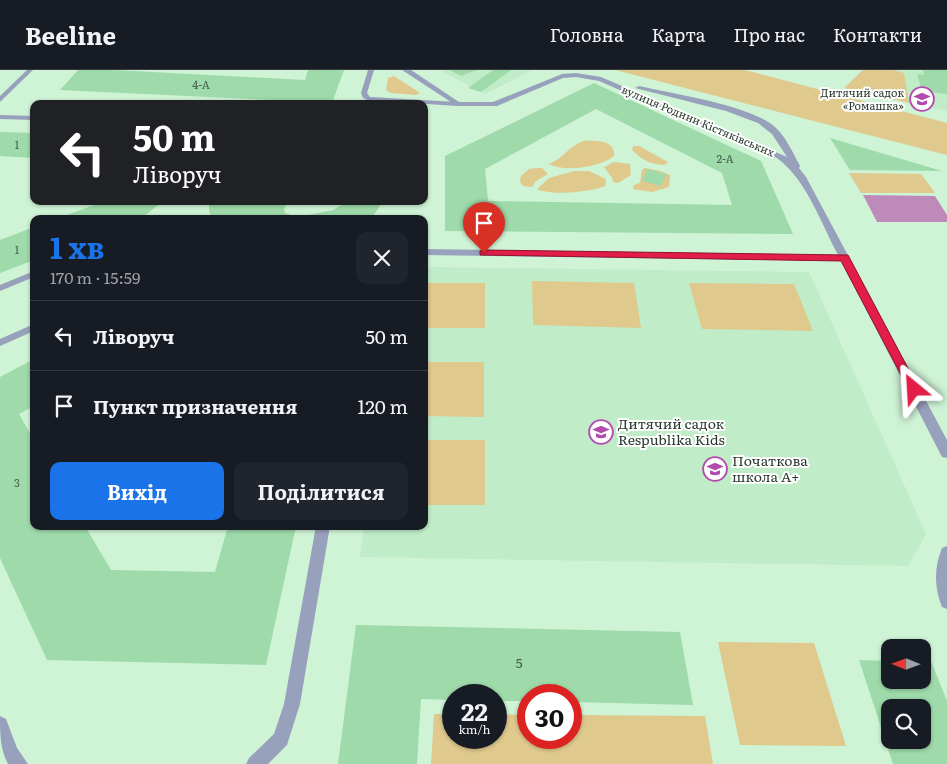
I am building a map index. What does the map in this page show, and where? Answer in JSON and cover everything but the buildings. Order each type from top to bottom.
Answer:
[{"type":"street","points":[[406,70],[457,104]]},
{"type":"street","name":"вулиця Родини Кістяківських","points":[[457,104],[494,104],[555,78],[576,75],[601,79],[766,149],[791,164],[802,177],[947,453]]},
{"type":"street","points":[[601,79],[735,112],[764,122],[778,135],[802,177]]},
{"type":"street","points":[[428,252],[844,258]]},
{"type":"street","points":[[254,764],[281,740],[292,704],[322,530]]},
{"type":"street","points":[[946,597],[942,573],[947,553]]},
{"type":"street","points":[[0,725],[10,754],[19,764]]},
{"type":"lane","points":[[0,100],[30,70]]},
{"type":"lane","points":[[371,70],[364,93],[365,97],[387,100]]},
{"type":"lane","points":[[428,102],[457,104]]},
{"type":"lane","points":[[0,117],[30,118]]},
{"type":"lane","points":[[0,288],[30,276]]},
{"type":"lane","points":[[0,343],[30,329]]},
{"type":"shaded area","points":[[440,70],[532,70],[485,94]]},
{"type":"shaded area","points":[[615,70],[745,70],[947,123],[947,155]]},
{"type":"shaded area","name":"Дитячий садок «Ромашка»","points":[[863,70],[947,70],[947,111],[845,88]]},
{"type":"shaded area","points":[[863,70],[893,70],[904,73],[909,103],[844,88]]},
{"type":"shaded area","points":[[394,76],[420,93],[416,95],[391,93],[386,90],[388,78]]},
{"type":"shaded area","points":[[584,141],[599,141],[608,144],[614,151],[614,156],[582,168],[564,168],[548,164],[558,159],[574,146]]},
{"type":"shaded area","points":[[633,146],[639,146],[668,162],[664,165],[646,161],[632,150]]},
{"type":"shaded area","points":[[614,162],[630,164],[631,175],[618,183],[613,182],[604,167]]},
{"type":"shaded area","points":[[542,168],[548,174],[536,181],[532,187],[523,186],[520,182],[521,176],[529,169]]},
{"type":"shaded area","points":[[645,168],[670,175],[669,187],[652,192],[633,189],[634,185],[640,183],[642,170]]},
{"type":"shaded area","points":[[574,171],[589,171],[606,179],[605,186],[571,192],[552,192],[537,189],[549,178]]},
{"type":"shaded area","points":[[849,173],[921,174],[935,193],[861,193]]},
{"type":"shaded area","points":[[863,195],[935,196],[947,215],[947,222],[877,222]]},
{"type":"shaded area","points":[[428,267],[809,272],[926,534],[908,566],[360,557],[363,530],[428,530]]},
{"type":"shaded area","points":[[532,281],[634,283],[641,328],[533,325]]},
{"type":"shaded area","points":[[428,283],[485,283],[485,328],[428,328]]},
{"type":"shaded area","points":[[689,283],[794,284],[813,331],[702,329]]},
{"type":"shaded area","points":[[428,362],[484,362],[484,417],[428,416]]},
{"type":"shaded area","points":[[428,440],[485,440],[485,505],[428,505]]},
{"type":"shaded area","points":[[718,642],[814,643],[846,746],[740,745]]},
{"type":"shaded area","points":[[434,714],[442,714],[442,749],[507,749],[507,714],[517,715],[517,749],[582,749],[582,715],[705,716],[713,764],[431,764]]},
{"type":"place","name":"Дитячий садок «Ромашка»","points":[[922,99]]},
{"type":"place","name":"Дитячий садок Respublika Kids","points":[[601,432]]},
{"type":"place","name":"Початкова школа А+","points":[[715,469]]},
{"type":"route","points":[[484,253],[844,258],[914,389]]}]
